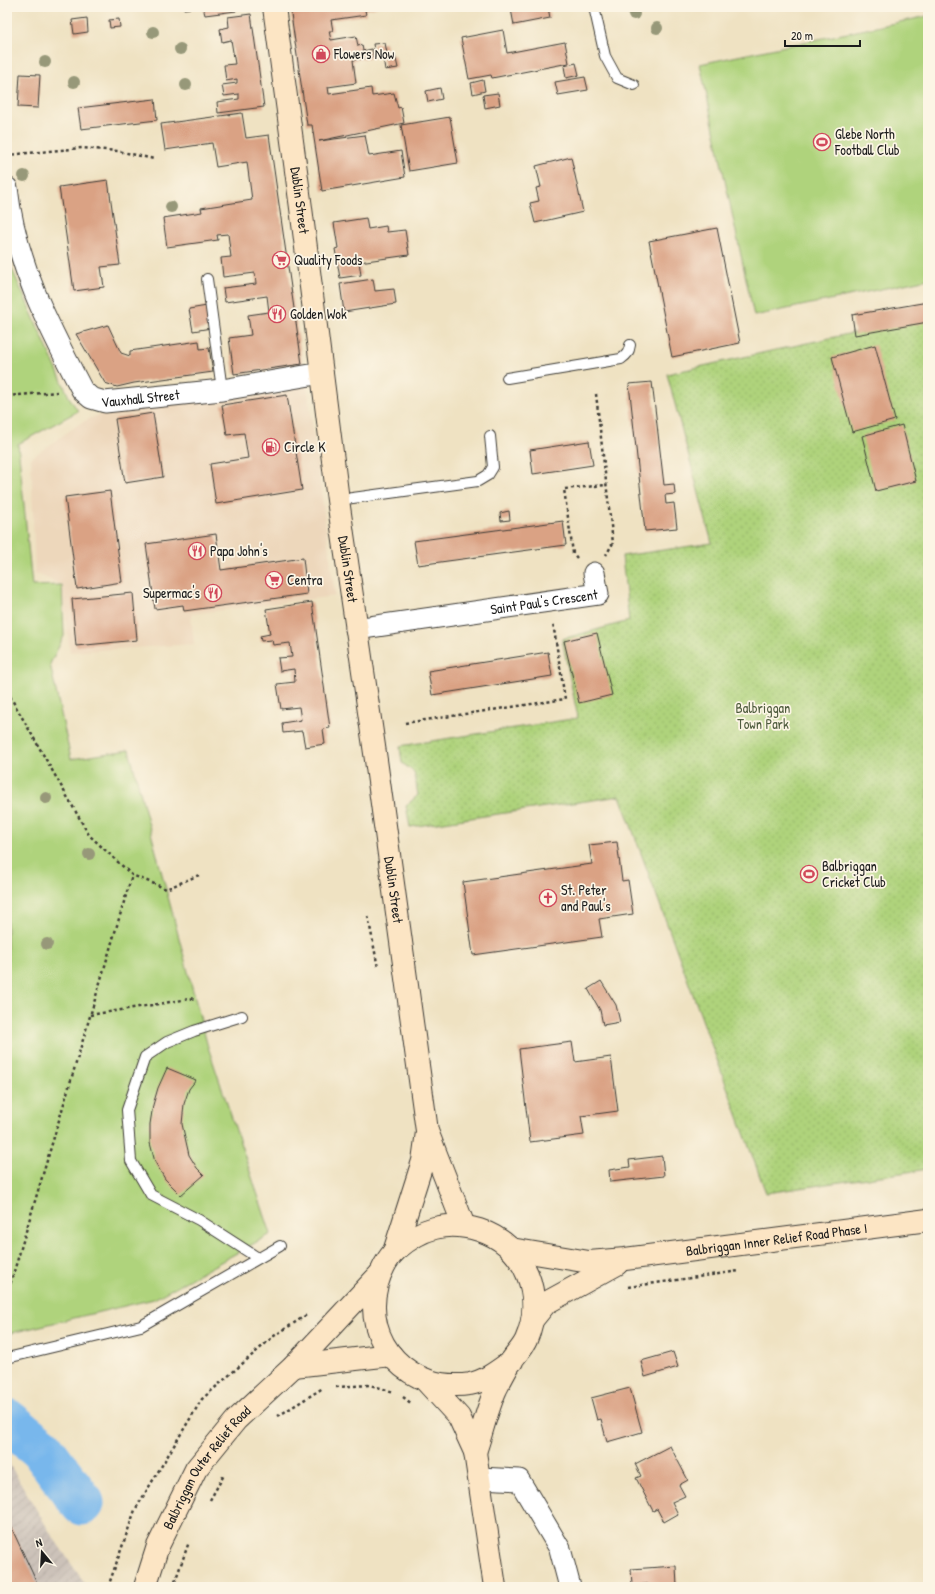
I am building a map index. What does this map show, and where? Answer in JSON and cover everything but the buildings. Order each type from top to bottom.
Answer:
[{"type":"main road","name":"Dublin Street","points":[[274,7],[338,500],[376,760],[427,1131],[464,1226]]},
{"type":"main road","name":"Dublin Street","points":[[394,1252],[423,1161],[427,1131]]},
{"type":"main road","name":"Balbriggan Inner Relief Road Phase I","points":[[511,1249],[589,1262],[625,1259],[928,1220]]},
{"type":"main road","points":[[475,1452],[496,1390],[512,1361],[526,1342],[533,1319],[533,1294],[526,1270],[511,1249],[490,1234],[464,1226],[438,1227],[414,1236],[394,1252],[380,1274],[374,1295],[374,1316],[380,1337],[391,1355],[406,1370],[425,1380],[448,1385],[472,1383],[493,1375],[512,1361]]},
{"type":"main road","name":"Balbriggan Inner Relief Road Phase I","points":[[533,1319],[546,1303],[588,1278],[625,1259]]},
{"type":"main road","name":"Balbriggan Outer Relief Road","points":[[145,1587],[158,1546],[196,1469],[236,1420],[294,1366],[380,1274]]},
{"type":"main road","points":[[294,1366],[391,1355]]},
{"type":"main road","points":[[425,1380],[459,1417],[475,1452],[495,1587]]},
{"type":"street","name":"Vauxhall Street","points":[[7,188],[9,210],[16,242],[46,322],[82,390],[91,398],[105,402],[222,390],[322,373]]},
{"type":"street","name":"Saint Paul's Crescent","points":[[356,629],[598,594],[594,573]]},
{"type":"street","points":[[479,1478],[519,1480],[560,1549],[570,1587]]},
{"type":"lane","points":[[594,7],[605,56],[617,78],[634,85]]},
{"type":"lane","points":[[207,279],[222,390]]},
{"type":"lane","points":[[507,378],[621,359],[630,350],[630,345]]},
{"type":"lane","points":[[338,500],[478,481],[488,475],[494,467],[490,436]]},
{"type":"lane","points":[[242,1016],[174,1039],[145,1057],[127,1110],[131,1161],[151,1195],[199,1220],[258,1258]]},
{"type":"lane","points":[[7,1358],[141,1326],[280,1246]]},
{"type":"path","points":[[7,155],[82,148],[118,151],[154,159]]},
{"type":"path","points":[[7,396],[82,390]]},
{"type":"path","name":"Saint Paul's Crescent","points":[[594,573],[613,543],[596,394]]},
{"type":"path","points":[[594,573],[573,553],[564,489],[606,485]]},
{"type":"path","points":[[405,723],[565,699],[549,601]]},
{"type":"path","points":[[7,691],[89,835],[132,875],[166,889],[199,875]]},
{"type":"path","points":[[7,1295],[132,875]]},
{"type":"path","points":[[368,916],[380,975]]},
{"type":"path","points":[[90,1015],[195,998]]},
{"type":"path","points":[[622,1288],[745,1270]]},
{"type":"path","points":[[108,1587],[135,1510],[202,1399],[274,1336],[312,1312]]},
{"type":"path","points":[[272,1419],[322,1388],[370,1385],[397,1392],[415,1406]]},
{"type":"path","points":[[209,1500],[225,1474]]},
{"type":"path","points":[[173,1587],[189,1540]]},
{"type":"shaded area","points":[[307,385],[335,596],[191,614],[194,644],[70,652],[62,585],[35,573],[31,458],[82,422],[101,414]]},
{"type":"shaded area","points":[[7,1460],[51,1534],[87,1587],[7,1587]]},
{"type":"green space","name":"Glebe North Football Club","points":[[928,16],[928,279],[754,316],[700,64]]},
{"type":"green space","points":[[7,258],[69,397],[78,411],[18,444],[32,586],[62,585],[64,636],[50,664],[71,759],[129,750],[208,1047],[271,1234],[154,1299],[7,1334]]},
{"type":"green space","name":"Balbriggan Town Park","points":[[928,320],[928,1169],[766,1193],[620,796],[410,827],[406,806],[418,795],[414,772],[402,763],[400,746],[578,718],[562,639],[629,621],[622,556],[712,543],[667,374],[857,332]]},
{"type":"waterway","points":[[7,1421],[41,1448],[82,1503]]},
{"type":"place","name":"Flowers Now","points":[[321,54]]},
{"type":"place","name":"Glebe North Football Club","points":[[822,142]]},
{"type":"place","name":"Quality Foods","points":[[281,260]]},
{"type":"place","name":"Golden Wok","points":[[277,314]]},
{"type":"place","name":"Circle K","points":[[271,447]]},
{"type":"place","name":"Papa John's","points":[[197,551]]},
{"type":"place","name":"Centra","points":[[274,580]]},
{"type":"place","name":"Supermac's","points":[[213,593]]},
{"type":"place","name":"Balbriggan Cricket Club","points":[[809,874]]},
{"type":"place","name":"St. Peter and Paul's","points":[[548,898]]}]
